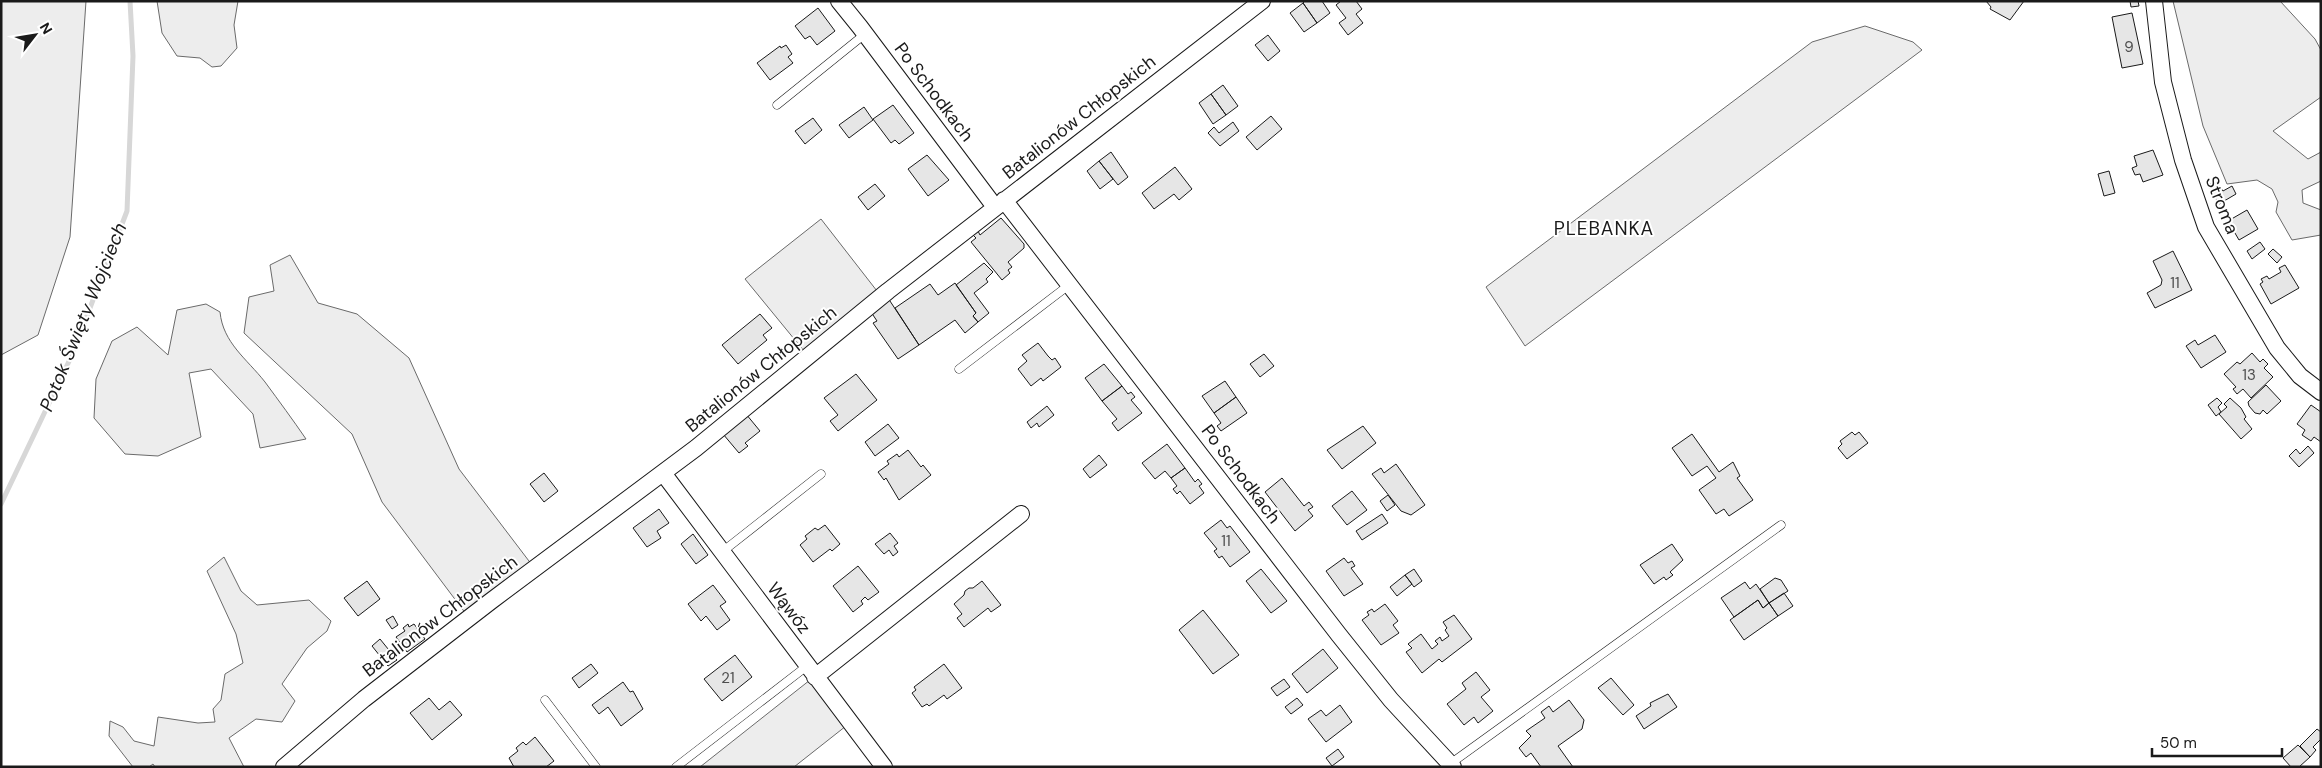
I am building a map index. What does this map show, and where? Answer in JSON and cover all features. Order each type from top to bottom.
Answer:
[{"type":"street","name":"Po Schodkach","points":[[838,1],[999,204],[1069,285],[1350,650],[1391,700],[1450,766]]},
{"type":"street","name":"Batalionów Chłopskich","points":[[284,767],[371,694],[696,448],[888,291],[1262,1]]},
{"type":"street","name":"Stroma","points":[[2154,1],[2163,82],[2183,160],[2206,227],[2277,348],[2300,376],[2321,392]]},
{"type":"street","name":"Wąwóz","points":[[663,473],[884,767]]},
{"type":"street","points":[[811,672],[1021,514]]},
{"type":"lane","points":[[777,105],[865,34]]},
{"type":"lane","points":[[959,369],[1069,285]]},
{"type":"lane","points":[[722,552],[821,474]]},
{"type":"lane","points":[[1450,766],[1781,526]]},
{"type":"lane","points":[[676,767],[811,672]]},
{"type":"lane","points":[[545,700],[596,767]]},
{"type":"shaded area","points":[[1,1],[86,1],[70,237],[38,335],[1,355]]},
{"type":"shaded area","points":[[157,1],[238,1],[234,25],[237,48],[221,66],[212,67],[200,58],[177,56],[162,33]]},
{"type":"shaded area","points":[[2173,1],[2280,1],[2315,39],[2321,50],[2321,97],[2273,131],[2308,159],[2321,152],[2321,181],[2302,190],[2303,203],[2321,210],[2321,235],[2292,240],[2276,212],[2278,202],[2272,189],[2257,180],[2227,184],[2203,126]]},
{"type":"shaded area","points":[[1865,26],[1913,42],[1922,50],[1525,346],[1486,287],[1812,42]]},
{"type":"shaded area","points":[[821,219],[877,291],[804,351],[745,279]]},
{"type":"shaded area","points":[[290,255],[318,303],[357,314],[409,358],[459,469],[532,565],[466,614],[382,502],[352,434],[244,333],[249,297],[274,291],[270,265]]},
{"type":"shaded area","points":[[206,304],[220,312],[222,323],[231,342],[265,382],[306,439],[260,448],[253,414],[211,369],[189,373],[201,437],[158,456],[125,454],[94,418],[96,379],[112,341],[137,327],[168,355],[177,310]]},
{"type":"shaded area","points":[[224,557],[241,591],[257,605],[309,600],[331,621],[327,631],[307,648],[282,684],[295,701],[282,722],[256,719],[229,738],[244,767],[155,767],[153,764],[149,767],[133,767],[109,736],[110,721],[123,727],[134,741],[154,746],[158,717],[198,723],[215,722],[213,709],[221,700],[225,674],[243,663],[236,634],[207,571]]},
{"type":"shaded area","points":[[810,680],[846,726],[794,767],[700,767]]},
{"type":"building","points":[[1305,1],[1322,1],[1330,13],[1317,23],[1303,3]]},
{"type":"building","points":[[1341,1],[1356,1],[1362,9],[1356,14],[1363,23],[1348,35],[1339,23],[1346,18],[1336,5]]},
{"type":"building","points":[[1986,1],[2024,1],[2010,20],[1990,9],[1991,7]]},
{"type":"building","points":[[2130,1],[2138,1],[2139,6],[2131,7]]},
{"type":"building","points":[[1303,3],[1317,23],[1304,32],[1290,13]]},
{"type":"building","points":[[818,8],[835,31],[817,45],[810,36],[805,39],[795,26]]},
{"type":"building","points":[[2132,13],[2143,64],[2122,68],[2112,17]]},
{"type":"building","points":[[1268,35],[1280,51],[1268,61],[1255,45]]},
{"type":"building","points":[[786,45],[792,54],[788,57],[793,63],[770,80],[757,63],[780,46],[781,48]]},
{"type":"building","points":[[1223,85],[1238,106],[1226,115],[1211,94]]},
{"type":"building","points":[[1211,94],[1226,115],[1213,124],[1199,103]]},
{"type":"building","points":[[893,105],[914,133],[899,144],[895,140],[891,143],[873,119]]},
{"type":"building","points":[[864,107],[873,120],[849,138],[839,125]]},
{"type":"building","points":[[1271,116],[1282,129],[1257,150],[1246,137]]},
{"type":"building","points":[[813,118],[822,130],[805,144],[795,131]]},
{"type":"building","points":[[1233,122],[1239,131],[1220,146],[1208,133],[1214,127],[1219,133]]},
{"type":"building","points":[[2153,150],[2163,175],[2143,182],[2140,174],[2135,175],[2132,168],[2137,166],[2134,156]]},
{"type":"building","points":[[1111,152],[1128,177],[1118,185],[1099,161]]},
{"type":"building","points":[[927,155],[949,180],[928,196],[908,169]]},
{"type":"building","points":[[1099,161],[1113,179],[1100,189],[1087,171]]},
{"type":"building","points":[[1175,167],[1192,189],[1179,200],[1174,194],[1154,209],[1142,193]]},
{"type":"building","points":[[2109,171],[2115,193],[2104,196],[2098,174]]},
{"type":"building","points":[[2216,181],[2223,191],[2232,186],[2236,194],[2219,204],[2208,185]]},
{"type":"building","points":[[875,184],[885,196],[868,210],[858,197]]},
{"type":"building","points":[[2247,210],[2258,229],[2239,240],[2228,221]]},
{"type":"building","points":[[1001,218],[1024,244],[1024,248],[1008,262],[1012,267],[1008,270],[1010,273],[1002,280],[971,242],[976,238],[973,235],[978,231],[980,235]]},
{"type":"building","points":[[2260,242],[2265,249],[2252,259],[2247,251]]},
{"type":"building","points":[[2273,249],[2282,257],[2277,263],[2268,254]]},
{"type":"building","points":[[2173,251],[2192,290],[2155,308],[2147,293],[2161,285],[2162,280],[2153,261]]},
{"type":"building","points":[[984,263],[993,272],[986,279],[988,282],[974,293],[989,313],[978,322],[973,316],[976,313],[956,285]]},
{"type":"building","points":[[2285,265],[2299,288],[2271,304],[2260,284],[2263,282],[2261,279],[2267,276],[2269,279],[2281,272],[2279,268]]},
{"type":"building","points":[[955,283],[976,313],[973,316],[978,322],[965,333],[955,320],[919,345],[895,308],[930,284],[938,295]]},
{"type":"building","points":[[888,298],[919,345],[898,359],[873,323],[877,321],[871,312]]},
{"type":"building","points":[[760,314],[772,328],[763,335],[767,340],[738,364],[722,345]]},
{"type":"building","points":[[2215,335],[2226,352],[2201,368],[2186,346],[2195,340],[2198,345]]},
{"type":"building","points":[[1038,343],[1052,360],[1055,358],[1061,367],[1043,381],[1041,378],[1031,386],[1018,369],[1027,361],[1022,355]]},
{"type":"building","points":[[2252,353],[2260,362],[2263,359],[2268,364],[2264,368],[2273,377],[2251,398],[2243,389],[2237,394],[2233,389],[2236,387],[2224,374],[2237,362],[2240,364]]},
{"type":"building","points":[[1264,354],[1274,366],[1260,377],[1250,364]]},
{"type":"building","points":[[1104,364],[1122,386],[1102,401],[1085,378]]},
{"type":"building","points":[[856,374],[877,400],[838,431],[830,421],[838,415],[824,398]]},
{"type":"building","points":[[1225,381],[1236,397],[1214,413],[1202,396]]},
{"type":"building","points":[[2266,385],[2281,401],[2267,414],[2263,410],[2260,414],[2255,413],[2248,402]]},
{"type":"building","points":[[1122,386],[1128,394],[1131,392],[1135,397],[1131,400],[1142,413],[1118,431],[1112,423],[1117,419],[1102,401]]},
{"type":"building","points":[[1236,397],[1247,413],[1221,431],[1217,426],[1221,423],[1214,413]]},
{"type":"building","points":[[2217,398],[2222,403],[2218,407],[2221,412],[2216,416],[2208,405]]},
{"type":"building","points":[[2230,398],[2241,408],[2246,417],[2244,419],[2252,429],[2241,439],[2219,414],[2227,407],[2224,404]]},
{"type":"building","points":[[2311,405],[2321,412],[2321,442],[2314,437],[2311,441],[2302,435],[2305,430],[2297,424]]},
{"type":"building","points":[[1047,406],[1054,415],[1039,427],[1037,423],[1031,428],[1027,422]]},
{"type":"building","points":[[746,414],[760,431],[745,443],[748,446],[739,453],[723,434]]},
{"type":"building","points":[[888,424],[899,438],[875,456],[865,442]]},
{"type":"building","points":[[1363,426],[1376,443],[1342,469],[1327,450]]},
{"type":"building","points":[[1852,432],[1855,435],[1859,432],[1868,443],[1847,459],[1838,448],[1842,444],[1840,441]]},
{"type":"building","points":[[1692,434],[1719,472],[1733,462],[1740,476],[1737,478],[1753,500],[1729,516],[1724,509],[1716,514],[1699,490],[1716,478],[1707,466],[1692,476],[1672,448]]},
{"type":"building","points":[[1167,444],[1185,468],[1171,478],[1165,471],[1155,479],[1142,463]]},
{"type":"building","points":[[2308,446],[2314,453],[2299,467],[2289,456],[2296,449],[2300,454]]},
{"type":"building","points":[[908,450],[921,467],[923,465],[931,475],[899,500],[886,478],[884,480],[878,472],[889,464],[887,461],[897,454],[899,457]]},
{"type":"building","points":[[1099,455],[1107,465],[1090,478],[1083,469]]},
{"type":"building","points":[[1396,464],[1425,505],[1411,515],[1401,511],[1372,474],[1381,468],[1384,473]]},
{"type":"building","points":[[1185,468],[1195,482],[1198,479],[1202,484],[1199,486],[1204,493],[1190,504],[1180,491],[1177,494],[1173,489],[1177,486],[1171,478]]},
{"type":"building","points":[[544,473],[558,491],[544,502],[530,484]]},
{"type":"building","points":[[1282,478],[1304,506],[1309,502],[1313,507],[1308,510],[1313,516],[1295,531],[1265,492]]},
{"type":"building","points":[[1352,491],[1367,510],[1347,525],[1332,506]]},
{"type":"building","points":[[1388,495],[1395,505],[1387,511],[1380,501]]},
{"type":"building","points":[[659,509],[669,523],[657,531],[661,538],[647,547],[633,528]]},
{"type":"building","points":[[1382,514],[1388,523],[1362,540],[1356,531]]},
{"type":"building","points":[[1221,520],[1227,528],[1230,526],[1250,552],[1230,567],[1222,556],[1219,558],[1214,551],[1217,549],[1204,533]]},
{"type":"building","points":[[825,525],[840,544],[813,562],[800,545],[807,539],[805,536],[815,528],[818,530]]},
{"type":"building","points":[[890,533],[898,543],[894,546],[898,552],[893,556],[889,550],[884,554],[875,544]]},
{"type":"building","points":[[693,534],[708,555],[696,564],[681,544]]},
{"type":"building","points":[[1672,544],[1683,560],[1670,572],[1673,575],[1666,580],[1664,577],[1654,584],[1640,565]]},
{"type":"building","points":[[1344,558],[1348,563],[1352,561],[1355,566],[1351,568],[1363,584],[1344,596],[1326,571]]},
{"type":"building","points":[[858,566],[879,592],[868,600],[865,597],[861,601],[863,604],[853,612],[833,586]]},
{"type":"building","points":[[1261,569],[1287,601],[1271,613],[1246,581]]},
{"type":"building","points":[[1414,569],[1422,581],[1414,587],[1405,575]]},
{"type":"building","points":[[1405,575],[1412,584],[1397,596],[1390,587]]},
{"type":"building","points":[[1775,578],[1781,580],[1788,591],[1769,603],[1760,589]]},
{"type":"building","points":[[367,581],[380,599],[358,616],[344,598]]},
{"type":"building","points":[[982,581],[1001,605],[991,612],[988,608],[964,627],[957,618],[962,614],[954,604],[964,595],[965,591]]},
{"type":"building","points":[[1745,582],[1750,589],[1756,584],[1769,603],[1763,608],[1758,600],[1734,617],[1721,598]]},
{"type":"building","points":[[713,585],[726,602],[720,606],[730,620],[717,630],[706,616],[701,621],[688,604]]},
{"type":"building","points":[[1784,593],[1793,606],[1778,616],[1769,603]]},
{"type":"building","points":[[1758,600],[1763,608],[1769,603],[1778,616],[1744,640],[1730,620]]},
{"type":"building","points":[[1385,604],[1398,621],[1393,625],[1399,633],[1381,645],[1362,620],[1369,615],[1367,612],[1372,609],[1374,612]]},
{"type":"building","points":[[1203,610],[1239,655],[1213,674],[1179,630]]},
{"type":"building","points":[[1454,615],[1472,639],[1442,662],[1439,659],[1422,673],[1406,652],[1412,648],[1408,644],[1421,634],[1432,649],[1438,644],[1435,641],[1440,637],[1442,641],[1449,636],[1443,622]]},
{"type":"building","points":[[393,616],[398,625],[392,629],[386,620]]},
{"type":"building","points":[[408,624],[409,627],[414,624],[425,639],[407,652],[396,637],[405,631],[403,628]]},
{"type":"building","points":[[380,639],[397,660],[388,666],[372,646]]},
{"type":"building","points":[[1323,649],[1338,668],[1307,693],[1292,674]]},
{"type":"building","points":[[735,655],[752,677],[722,701],[704,679]]},
{"type":"building","points":[[591,664],[598,673],[579,688],[572,678]]},
{"type":"building","points":[[944,664],[962,688],[947,699],[944,695],[929,706],[927,704],[922,707],[912,693],[916,690],[914,687]]},
{"type":"building","points":[[1476,672],[1490,690],[1481,697],[1493,711],[1478,723],[1474,717],[1464,725],[1447,704],[1466,689],[1462,683]]},
{"type":"building","points":[[1611,678],[1634,705],[1623,715],[1598,688]]},
{"type":"building","points":[[1284,679],[1290,687],[1277,696],[1271,688]]},
{"type":"building","points":[[623,682],[630,692],[633,691],[643,709],[621,726],[608,707],[599,714],[592,705]]},
{"type":"building","points":[[1668,694],[1677,707],[1644,729],[1636,716],[1651,706],[1650,703]]},
{"type":"building","points":[[429,698],[439,710],[450,701],[462,715],[432,740],[410,713]]},
{"type":"building","points":[[1297,698],[1303,705],[1291,714],[1285,707]]},
{"type":"building","points":[[1569,700],[1584,720],[1582,729],[1558,746],[1573,767],[1541,767],[1531,753],[1526,757],[1519,748],[1531,736],[1526,731],[1545,718],[1541,712],[1549,706],[1553,712]]},
{"type":"building","points":[[1340,705],[1352,722],[1326,742],[1308,719],[1321,710],[1326,716]]},
{"type":"building","points":[[2317,729],[2321,732],[2321,739],[2313,747],[2316,750],[2310,757],[2300,746]]},
{"type":"building","points":[[535,737],[554,761],[546,767],[514,767],[509,758],[518,751],[516,748],[523,742],[526,745]]},
{"type":"building","points":[[2298,745],[2310,757],[2299,767],[2291,767],[2283,758]]},
{"type":"building","points":[[1338,749],[1344,757],[1332,766],[1326,758]]},
{"type":"waterway","name":"Potok Święty Wojciech","points":[[1,504],[72,355],[127,211],[133,56],[130,1]]},
{"type":"district","name":"PLEBANKA","points":[[1604,228]]}]
